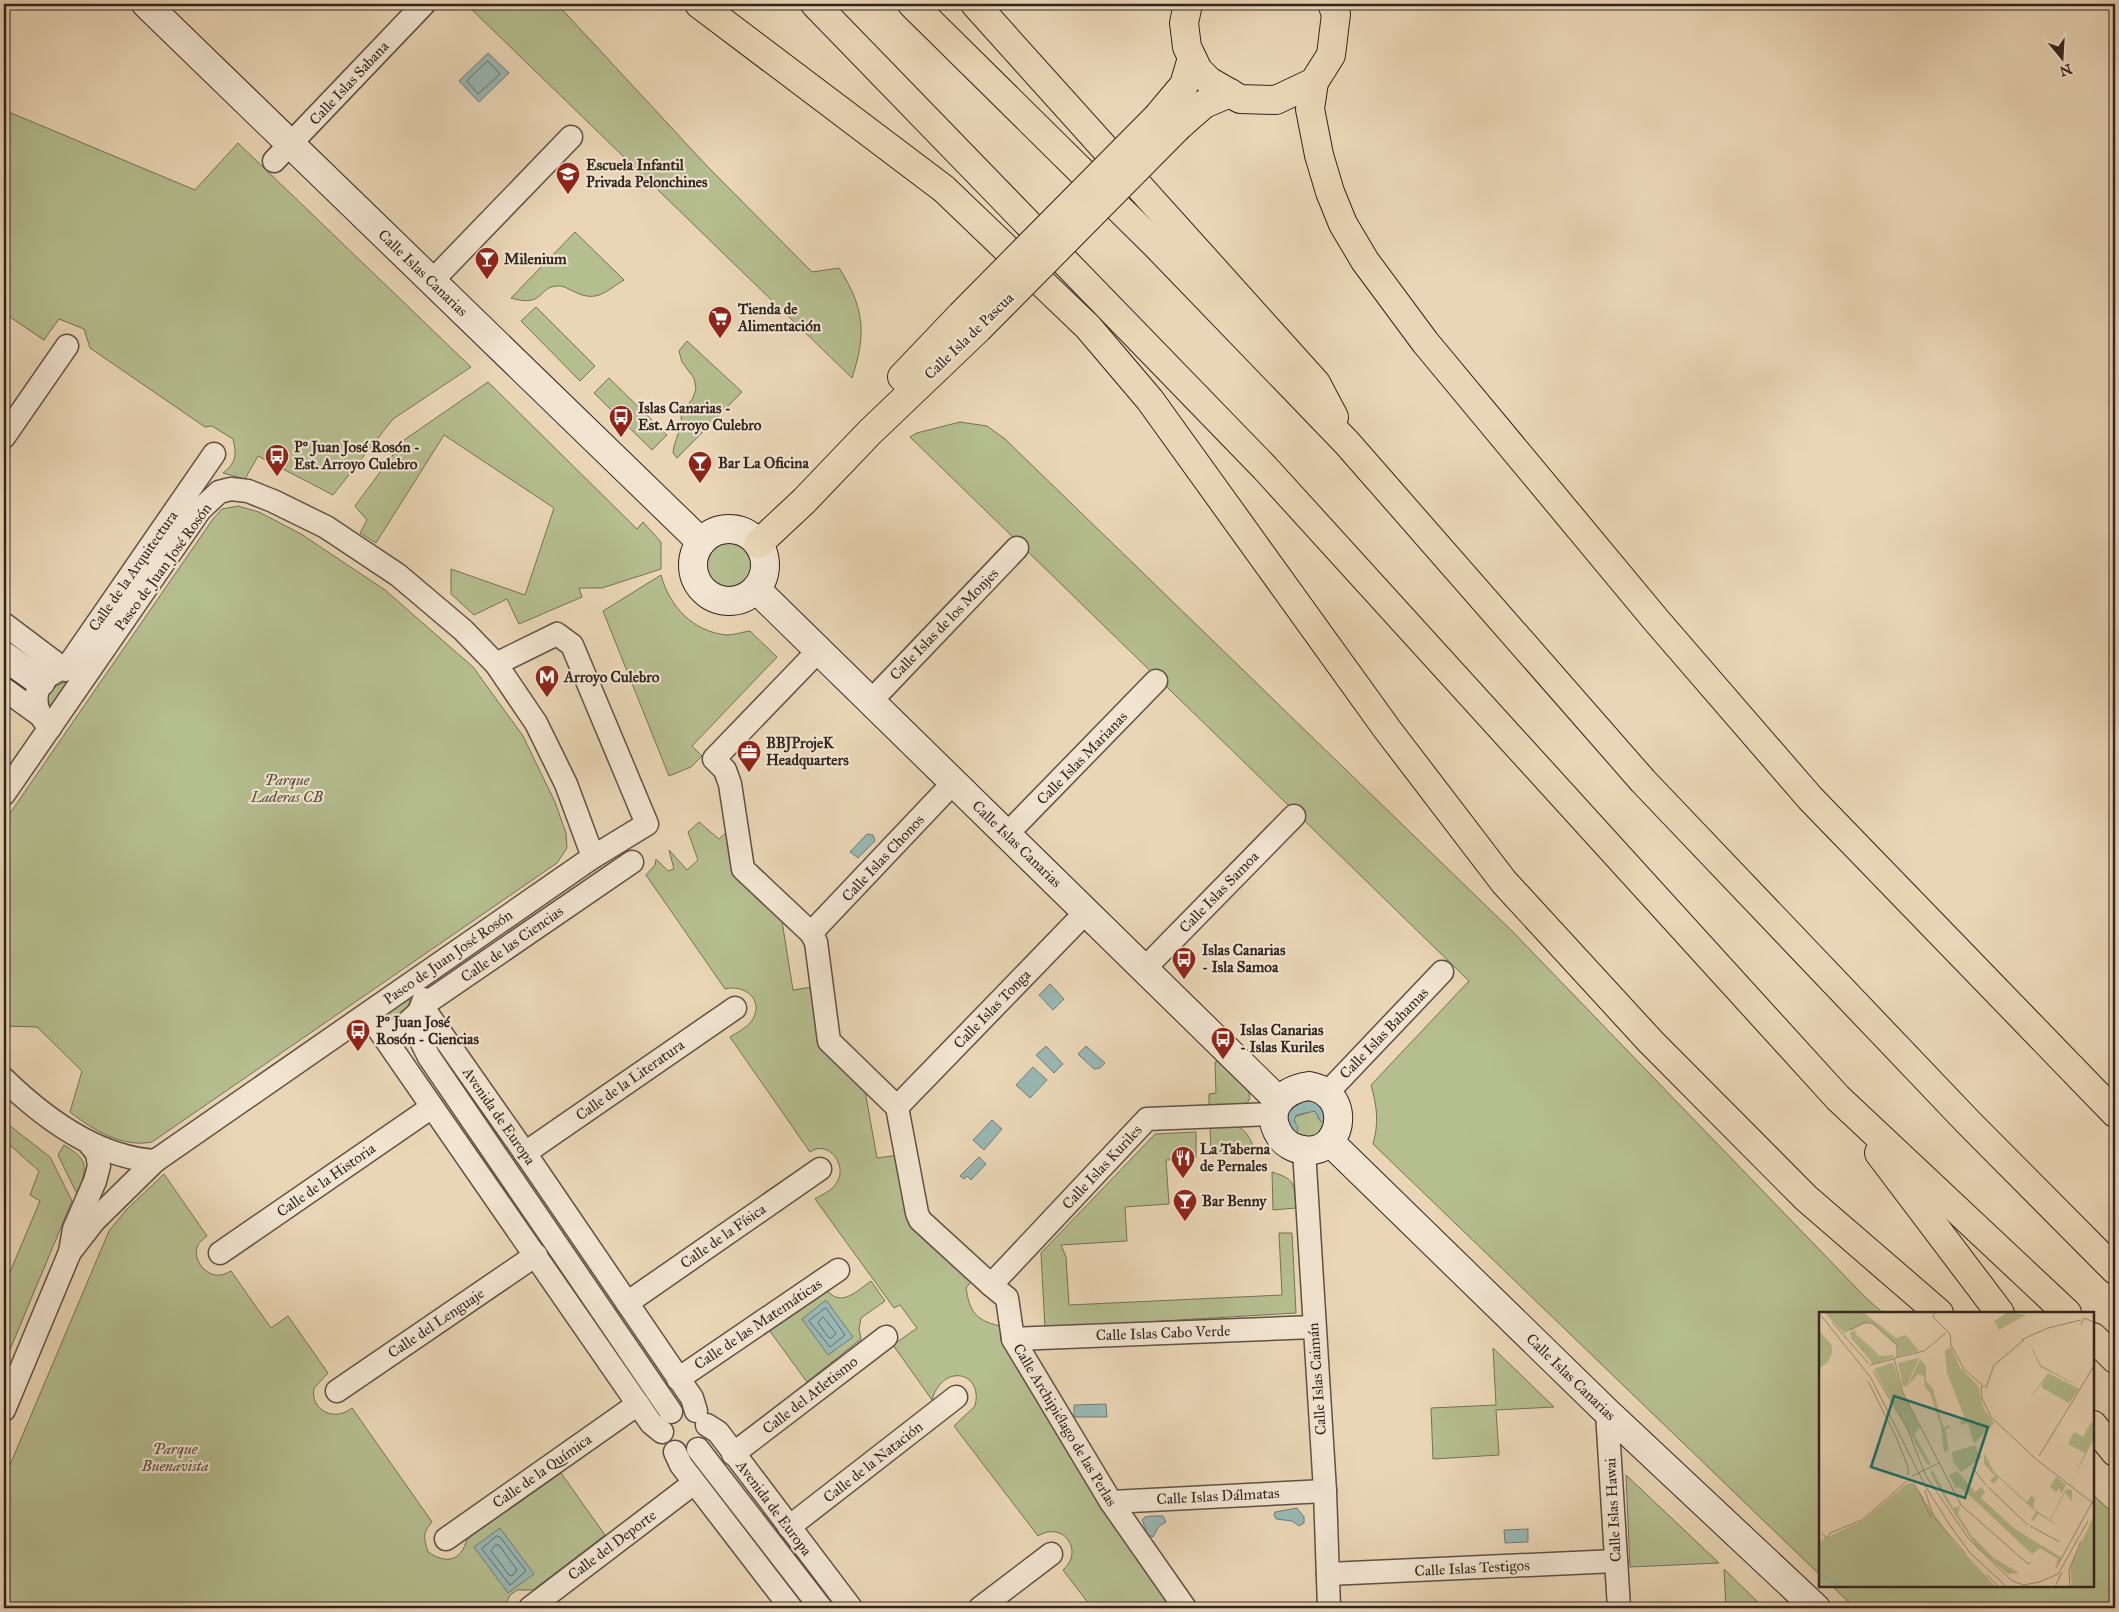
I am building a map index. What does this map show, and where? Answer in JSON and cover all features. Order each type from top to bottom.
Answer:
[{"type":"main road","points":[[699,4],[944,188],[1088,327],[1150,400],[1387,729],[1504,882],[1651,1042],[1806,1198],[1938,1312]]},
{"type":"main road","points":[[815,4],[1264,468],[1838,1098],[2066,1312]]},
{"type":"main road","points":[[912,4],[1156,245],[1347,443],[1643,781],[1968,1122],[2115,1270]]},
{"type":"main road","points":[[974,4],[1316,383],[1347,443]]},
{"type":"main road","points":[[1188,4],[1184,22],[1187,48],[1198,70],[1209,82],[1240,99],[1276,100],[1314,82]]},
{"type":"main road","points":[[1332,4],[1336,14],[1331,55],[1314,82],[1310,109],[1319,155],[1330,192],[1343,224],[1365,260],[1426,342],[1650,613],[1810,798],[2115,1113]]},
{"type":"main road","points":[[1168,121],[1184,85],[1192,58]]},
{"type":"main road","points":[[1168,121],[1230,93]]},
{"type":"main road","name":"Calle Isla de Pascua","points":[[754,540],[804,501],[970,322],[1168,121]]},
{"type":"main road","points":[[1838,1098],[1999,1312]]},
{"type":"main road","points":[[2094,1338],[2115,1359]]},
{"type":"main road","points":[[2094,1426],[2115,1452]]},
{"type":"main road","points":[[2094,1451],[2115,1470]]},
{"type":"street","name":"Calle Islas Sabana","points":[[282,153],[424,4]]},
{"type":"street","name":"Calle Islas Canarias","points":[[153,6],[282,153],[432,280],[701,542]]},
{"type":"street","points":[[432,280],[571,137]]},
{"type":"street","points":[[4,438],[67,346]]},
{"type":"street","name":"Calle de la Arquitectura","points":[[74,674],[208,463],[212,479],[219,492]]},
{"type":"street","name":"Paseo de Juan José Rosón","points":[[4,794],[74,674],[200,510],[219,492],[230,489],[248,491],[326,526],[398,575],[463,630],[496,664],[536,723],[566,784],[590,858]]},
{"type":"street","points":[[722,530],[738,530],[754,540],[763,553],[765,567],[761,582],[756,590],[745,598],[733,601],[716,598],[701,588],[693,568],[695,554],[701,542],[713,533],[722,530]]},
{"type":"street","name":"Calle Islas de los Monjes","points":[[871,701],[1017,548]]},
{"type":"street","name":"Calle Islas Canarias","points":[[756,590],[1145,968],[1276,1107]]},
{"type":"street","points":[[4,624],[74,674]]},
{"type":"street","name":"Paseo de Juan José Rosón","points":[[70,1252],[94,1221],[155,1161],[590,858],[647,824],[572,645],[557,634],[496,664]]},
{"type":"street","points":[[818,651],[714,759],[725,770],[730,784],[743,869],[812,934],[816,942],[829,1041],[897,1107]]},
{"type":"street","points":[[4,656],[41,682]]},
{"type":"street","points":[[45,721],[36,699],[38,686],[44,678],[54,672],[74,674]]},
{"type":"street","name":"Calle Islas Marianas","points":[[1007,834],[1156,681]]},
{"type":"street","points":[[4,689],[45,721]]},
{"type":"street","name":"Calle Islas Chonos","points":[[812,934],[954,782]]},
{"type":"street","name":"Calle Islas Samoa","points":[[1145,968],[1294,816]]},
{"type":"street","points":[[590,858],[602,882]]},
{"type":"street","name":"Calle de las Ciencias","points":[[421,1009],[632,862]]},
{"type":"street","name":"Calle Islas Tonga","points":[[897,1107],[1086,912]]},
{"type":"street","name":"Avenida de Europa","points":[[425,1049],[417,1018],[426,988],[441,962]]},
{"type":"street","name":"Calle Islas Bahamas","points":[[1327,1093],[1442,972]]},
{"type":"street","name":"Calle de la Literatura","points":[[525,1153],[735,1008]]},
{"type":"street","points":[[421,1009],[405,1025],[385,1031],[432,1107],[651,1423],[666,1422]]},
{"type":"street","name":"Avenida de Europa","points":[[421,1009],[525,1153],[692,1398],[702,1418],[718,1432],[789,1526],[842,1603]]},
{"type":"street","name":"Avenida de Europa","points":[[345,1028],[360,1026],[406,1036],[425,1049],[603,1312],[666,1422]]},
{"type":"street","points":[[4,1079],[46,1116],[88,1142],[133,1160],[155,1161]]},
{"type":"street","points":[[1308,1086],[1327,1093],[1337,1108],[1339,1119],[1330,1142],[1316,1149],[1304,1150],[1294,1148],[1280,1137],[1276,1128],[1276,1107],[1296,1088],[1308,1086]]},
{"type":"street","name":"Calle de la Historia","points":[[220,1253],[432,1107]]},
{"type":"street","name":"Calle Archipiélago de las Perlas","points":[[897,1107],[917,1213],[920,1220],[990,1285],[1008,1298],[1013,1339],[1111,1502],[1185,1608]]},
{"type":"street","name":"Calle Islas Kuriles","points":[[990,1285],[1147,1119],[1276,1107]]},
{"type":"street","name":"Paseo de Juan José Rosón","points":[[4,1410],[70,1252],[74,1229],[95,1181],[99,1166],[97,1153],[88,1142]]},
{"type":"street","name":"Calle Islas Canarias","points":[[1330,1142],[1607,1412],[1816,1608]]},
{"type":"street","name":"Calle Islas Caimán","points":[[1304,1150],[1325,1491],[1329,1608]]},
{"type":"street","name":"Calle de la Física","points":[[626,1303],[820,1169]]},
{"type":"street","points":[[483,1179],[521,1193]]},
{"type":"street","points":[[573,1267],[575,1228]]},
{"type":"street","name":"Calle del Lenguaje","points":[[337,1391],[536,1255]]},
{"type":"street","name":"Calle de las Matemáticas","points":[[678,1378],[838,1270]]},
{"type":"street","points":[[598,1346],[603,1312]]},
{"type":"street","name":"Calle Islas Cabo Verde","points":[[1013,1339],[1314,1327]]},
{"type":"street","name":"Calle del Atletismo","points":[[733,1454],[886,1336]]},
{"type":"street","name":"Calle de la Natación","points":[[789,1526],[956,1398]]},
{"type":"street","name":"Calle de la Química","points":[[446,1538],[638,1404]]},
{"type":"street","points":[[675,1452],[690,1453],[698,1449],[704,1443],[707,1434],[702,1418],[688,1408],[679,1408],[666,1422],[666,1444],[675,1452],[681,1465],[694,1483],[791,1608]]},
{"type":"street","name":"Calle Islas Hawai","points":[[1607,1412],[1619,1608]]},
{"type":"street","name":"Avenida de Europa","points":[[698,1449],[822,1608]]},
{"type":"street","name":"Calle del Deporte","points":[[530,1608],[694,1483]]},
{"type":"street","name":"Calle Islas Dálmatas","points":[[1111,1502],[1325,1491]]},
{"type":"street","name":"Avenida de Europa","points":[[757,1566],[764,1534]]},
{"type":"street","points":[[980,1608],[1051,1554]]},
{"type":"street","name":"Calle Islas Testigos","points":[[1328,1574],[1616,1561]]},
{"type":"green space","points":[[466,4],[557,4],[706,165],[812,272],[839,268],[854,295],[861,321],[860,347],[852,378]]},
{"type":"green space","points":[[4,110],[195,190],[238,143],[471,367],[393,419],[333,495],[258,456],[245,479],[223,473],[233,462],[235,450],[233,439],[212,426],[205,427],[90,348],[84,329],[59,319],[44,340],[4,313]]},
{"type":"green space","points":[[575,232],[624,280],[606,292],[595,296],[583,295],[560,286],[551,287],[535,299],[522,300],[511,298]]},
{"type":"green space","points":[[536,307],[595,366],[580,381],[521,321]]},
{"type":"green space","points":[[687,341],[742,392],[677,458],[673,453],[681,424],[681,414],[693,398],[696,389],[694,378],[682,362],[679,351]]},
{"type":"green space","points":[[609,378],[667,435],[652,450],[594,393]]},
{"type":"green space","points":[[488,382],[637,529],[643,522],[661,542],[661,569],[602,588],[579,588],[582,597],[519,624],[507,599],[474,615],[451,594],[451,569],[525,595],[554,508],[444,435],[376,543],[360,533],[367,520],[355,506],[404,440]]},
{"type":"green space","points":[[960,422],[987,426],[1005,439],[1513,932],[1866,1298],[1882,1312],[1819,1312],[1819,1574],[1373,1144],[1376,1114],[1371,1085],[1469,981],[910,437],[917,433]]},
{"type":"green space","name":"Parque Laderas CB","points":[[238,506],[259,512],[301,534],[385,590],[473,667],[523,736],[555,802],[566,833],[567,848],[557,863],[152,1142],[130,1142],[119,1140],[98,1131],[70,1112],[82,1071],[37,1027],[4,1026],[4,822],[213,519],[222,509]]},
{"type":"green space","points":[[730,541],[740,543],[748,548],[753,556],[755,566],[753,576],[748,584],[740,589],[730,591],[720,589],[712,584],[707,576],[705,566],[707,556],[712,548],[720,543]]},
{"type":"green space","points":[[661,575],[676,607],[693,623],[703,629],[727,635],[750,631],[777,657],[692,746],[702,756],[691,767],[669,776],[603,611]]},
{"type":"green space","points":[[66,682],[70,683],[49,713],[46,702],[48,693],[56,686]]},
{"type":"green space","points":[[699,822],[719,839],[729,830],[737,873],[781,915],[793,990],[812,987],[865,1091],[877,1158],[899,1155],[910,1209],[975,1277],[966,1288],[969,1303],[975,1314],[985,1321],[1000,1326],[1174,1608],[1092,1608],[1063,1570],[1072,1554],[1068,1540],[1056,1532],[1047,1532],[1038,1536],[954,1426],[975,1406],[976,1394],[974,1385],[968,1379],[961,1376],[953,1376],[945,1380],[937,1388],[932,1400],[893,1345],[917,1328],[900,1305],[894,1308],[815,1199],[830,1190],[837,1182],[840,1175],[838,1162],[829,1151],[817,1149],[810,1152],[730,1037],[746,1027],[753,1019],[756,1012],[754,999],[745,991],[732,988],[725,989],[646,875],[655,865],[656,859],[668,871],[674,869],[669,850],[687,870],[698,860],[688,832]]},
{"type":"green space","points":[[410,998],[407,1009],[400,1018],[390,1022],[378,1020]]},
{"type":"green space","points":[[1223,1060],[1249,1092],[1249,1099],[1246,1104],[1237,1106],[1209,1105],[1209,1094],[1216,1093],[1215,1062]]},
{"type":"green space","points":[[1316,1111],[1318,1118],[1325,1121],[1324,1134],[1298,1141],[1294,1117]]},
{"type":"green space","points":[[1236,1125],[1248,1135],[1254,1149],[1211,1152],[1210,1126]]},
{"type":"green space","points":[[10,1126],[50,1157],[72,1201],[4,1364],[4,1286],[40,1201],[30,1195],[39,1171],[4,1140],[4,1135]]},
{"type":"green space","points":[[1196,1132],[1196,1158],[1166,1160],[1169,1204],[1125,1207],[1127,1241],[1061,1245],[1066,1257],[1069,1305],[1282,1295],[1279,1233],[1292,1233],[1296,1313],[1045,1328],[1041,1253],[1155,1134]]},
{"type":"green space","points":[[64,1145],[82,1160],[84,1165],[83,1177],[77,1194],[58,1155]]},
{"type":"green space","points":[[1272,1172],[1290,1180],[1294,1188],[1296,1208],[1273,1210]]},
{"type":"green space","name":"Parque Buenavista","points":[[164,1174],[207,1236],[197,1248],[196,1253],[199,1263],[206,1271],[215,1275],[223,1275],[231,1271],[271,1328],[288,1316],[328,1373],[314,1388],[316,1403],[325,1412],[331,1414],[345,1412],[352,1408],[432,1522],[425,1536],[428,1552],[441,1558],[452,1559],[461,1552],[467,1539],[561,1473],[605,1535],[533,1590],[517,1590],[510,1595],[504,1608],[4,1608],[4,1479],[109,1231],[126,1210]]},
{"type":"green space","points":[[517,1204],[590,1308],[586,1311],[513,1207]]},
{"type":"green space","points":[[871,1281],[885,1301],[861,1318],[859,1329],[861,1339],[807,1382],[769,1330],[827,1290],[838,1298],[843,1298],[855,1293]]},
{"type":"green space","points":[[1493,1348],[1554,1407],[1496,1410],[1499,1455],[1433,1459],[1431,1408],[1496,1405]]},
{"type":"green space","points":[[1626,1475],[1719,1563],[1630,1567]]},
{"type":"green space","points":[[2094,1496],[2115,1515],[2115,1608],[1855,1608],[1833,1587],[2094,1587]]},
{"type":"green space","points":[[1724,1569],[1764,1608],[1726,1608]]},
{"type":"water","points":[[488,53],[509,73],[479,102],[459,81]]},
{"type":"water","points":[[867,834],[873,835],[875,841],[858,858],[850,852]]},
{"type":"water","points":[[1050,984],[1064,999],[1053,1010],[1039,995]]},
{"type":"water","points":[[1046,1046],[1063,1064],[1054,1073],[1036,1055]]},
{"type":"water","points":[[1086,1046],[1105,1063],[1100,1068],[1094,1069],[1078,1054]]},
{"type":"water","points":[[1033,1067],[1047,1080],[1030,1098],[1016,1085]]},
{"type":"water","points":[[1306,1095],[1325,1106],[1325,1121],[1321,1122],[1315,1111],[1296,1115],[1294,1121],[1300,1136],[1298,1141],[1282,1114]]},
{"type":"water","points":[[992,1120],[1002,1129],[984,1150],[973,1140]]},
{"type":"water","points":[[979,1157],[986,1164],[971,1180],[967,1176],[964,1179],[960,1176]]},
{"type":"water","points":[[826,1300],[853,1337],[828,1355],[802,1319]]},
{"type":"water","points":[[1106,1404],[1107,1417],[1074,1417],[1074,1405]]},
{"type":"water","points":[[1297,1508],[1304,1517],[1304,1523],[1299,1526],[1292,1521],[1276,1519],[1274,1515],[1275,1512]]},
{"type":"water","points":[[1163,1516],[1166,1522],[1159,1526],[1153,1537],[1148,1535],[1142,1520],[1145,1517]]},
{"type":"water","points":[[500,1528],[534,1574],[508,1593],[474,1547]]},
{"type":"water","points":[[1528,1529],[1528,1542],[1505,1543],[1504,1530]]},
{"type":"place","name":"Escuela Infantil Privada Pelonchines","points":[[568,195]]},
{"type":"place","name":"Milenium","points":[[487,280]]},
{"type":"place","name":"Tienda de Alimentación","points":[[720,339]]},
{"type":"place","name":"Islas Canarias - Est. Arroyo Culebro","points":[[621,438]]},
{"type":"place","name":"Pº Juan José Rosón - Est. Arroyo Culebro","points":[[277,477]]},
{"type":"place","name":"Bar La Oficina","points":[[700,484]]},
{"type":"place","name":"Arroyo Culebro","points":[[547,698]]},
{"type":"place","name":"BBJProjeK Headquarters","points":[[749,773]]},
{"type":"place","name":"Islas Canarias - Isla Samoa","points":[[1184,980]]},
{"type":"place","name":"Pº Juan José Rosón - Ciencias","points":[[358,1052]]},
{"type":"place","name":"Islas Canarias - Islas Kuriles","points":[[1223,1060]]},
{"type":"place","name":"La Taberna de Pernales","points":[[1183,1179]]},
{"type":"place","name":"Bar Benny","points":[[1185,1222]]}]
